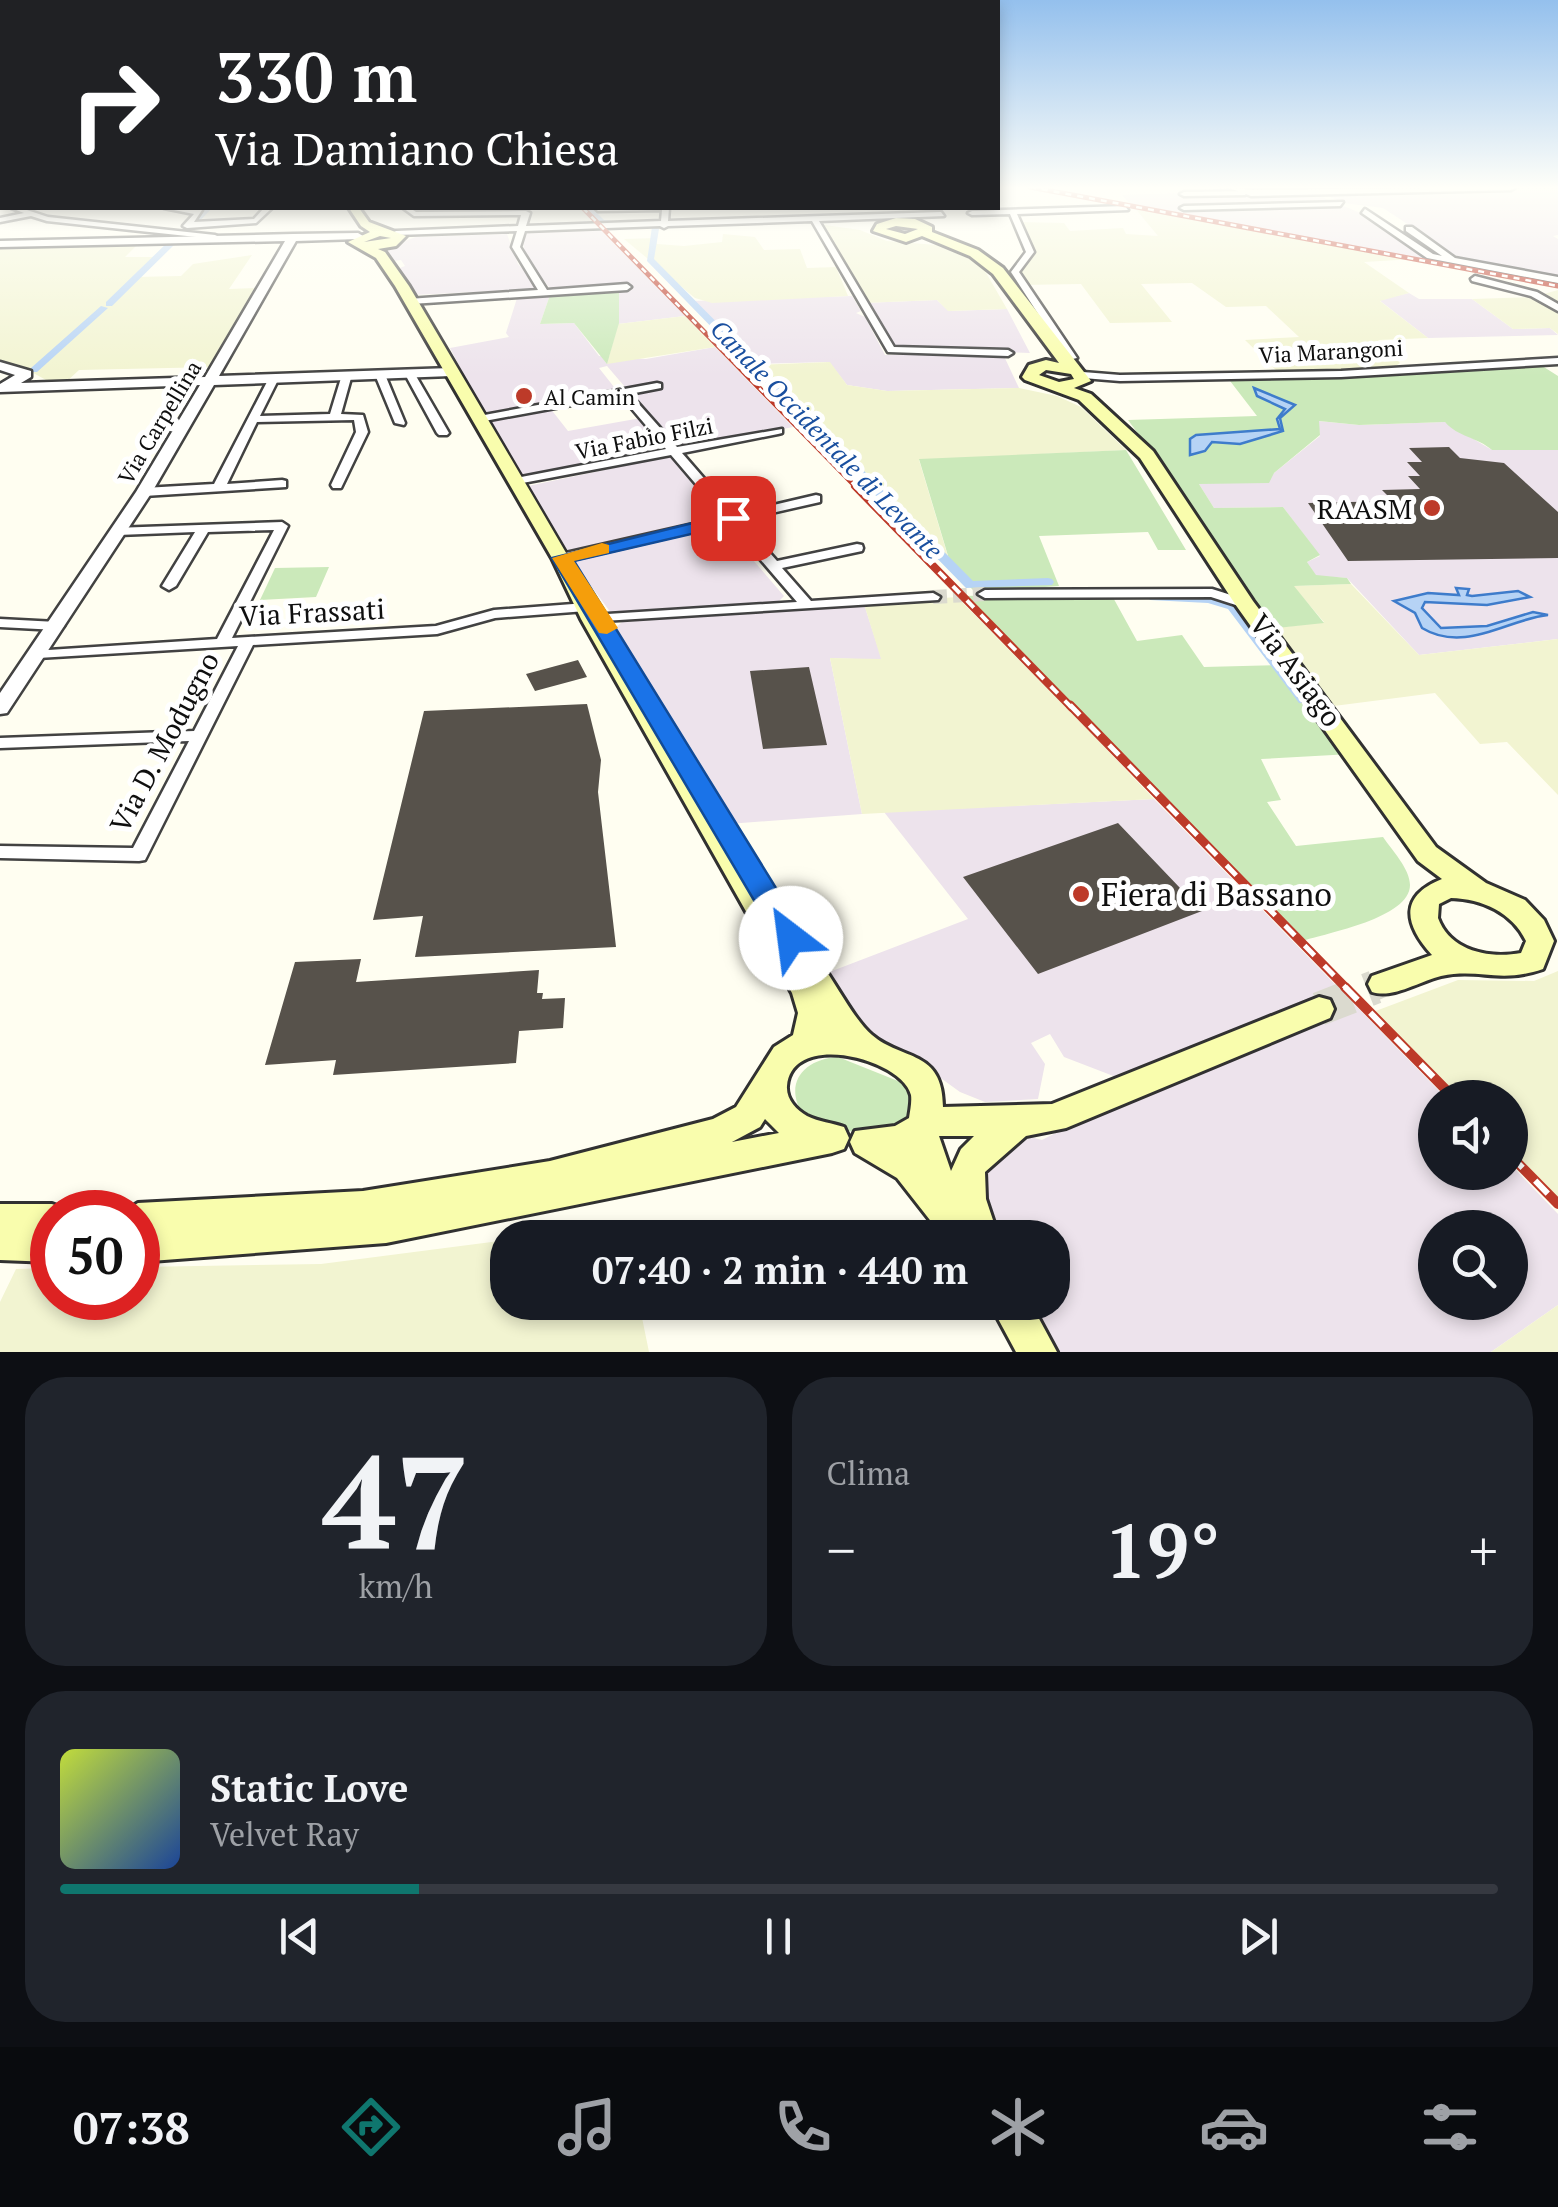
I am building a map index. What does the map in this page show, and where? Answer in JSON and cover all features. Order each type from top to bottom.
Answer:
[{"type":"main road","points":[[377,250],[566,564],[807,992],[813,1013],[808,1040]]},
{"type":"main road","points":[[961,250],[991,262],[1039,321],[1073,373]]},
{"type":"main road","points":[[1034,368],[1073,373],[1058,387],[1030,376],[1034,368]]},
{"type":"main road","name":"Via Asiago","points":[[1073,373],[1147,455],[1230,594],[1426,854],[1476,890],[1512,906],[1548,943],[1521,968],[1485,967],[1466,960],[1434,937],[1422,910],[1436,892],[1426,854]]},
{"type":"main road","points":[[593,615],[822,990],[861,1044]]},
{"type":"main road","points":[[1436,892],[1476,890]]},
{"type":"main road","name":"Via Asiago","points":[[1420,969],[1434,937]]},
{"type":"main road","name":"Via Asiago","points":[[1383,984],[1420,969],[1466,960]]},
{"type":"main road","points":[[967,1220],[965,1175],[979,1150],[1016,1125],[1093,1104],[1320,1009]]},
{"type":"main road","points":[[160,1219],[363,1208],[550,1177],[720,1132],[748,1117],[787,1051],[808,1040],[837,1039],[861,1044],[900,1062],[973,1118]]},
{"type":"main road","points":[[770,1082],[773,1105],[789,1124],[850,1140],[909,1167],[957,1220]]},
{"type":"main road","points":[[924,1083],[928,1104],[923,1126],[926,1156],[961,1220]]},
{"type":"main road","points":[[160,1243],[386,1226],[850,1140],[899,1141],[923,1126],[973,1118],[1016,1125]]},
{"type":"main road","points":[[0,1220],[30,1221]]},
{"type":"main road","points":[[0,1243],[30,1244]]},
{"type":"main road","points":[[1019,1320],[1038,1352]]},
{"type":"street","name":"Via Carpellina","points":[[0,708],[144,492],[286,250]]},
{"type":"street","points":[[517,250],[543,291]]},
{"type":"street","points":[[833,250],[891,350],[1008,353]]},
{"type":"street","points":[[1029,250],[1015,272],[1073,373]]},
{"type":"street","points":[[1421,250],[1430,256],[1558,280]]},
{"type":"street","points":[[1439,250],[1451,258]]},
{"type":"street","points":[[991,262],[1017,265]]},
{"type":"street","points":[[1475,280],[1534,294],[1558,308]]},
{"type":"street","points":[[411,301],[627,287]]},
{"type":"street","name":"Via Marangoni","points":[[1073,373],[1105,378],[1352,374],[1444,364],[1558,361]]},
{"type":"street","points":[[0,366],[61,385]]},
{"type":"street","points":[[420,375],[435,368],[451,370]]},
{"type":"street","points":[[0,388],[381,377],[451,370]]},
{"type":"street","points":[[0,388],[26,374]]},
{"type":"street","points":[[420,375],[443,433]]},
{"type":"street","points":[[381,377],[400,423]]},
{"type":"street","points":[[334,416],[346,378]]},
{"type":"street","points":[[219,487],[272,380]]},
{"type":"street","points":[[479,419],[657,386]]},
{"type":"street","points":[[623,392],[807,604]]},
{"type":"street","points":[[253,420],[359,417],[363,425],[337,484]]},
{"type":"street","name":"Via Fabio Filzi","points":[[516,482],[778,431]]},
{"type":"street","points":[[144,492],[282,484]]},
{"type":"street","points":[[566,564],[816,499]]},
{"type":"street","points":[[118,532],[282,526],[223,642]]},
{"type":"street","points":[[169,586],[203,529]]},
{"type":"street","points":[[774,566],[856,548]]},
{"type":"street","points":[[985,594],[1230,594]]},
{"type":"street","points":[[593,615],[933,597]]},
{"type":"street","name":"Via Frassati","points":[[38,654],[437,630],[501,612],[593,615]]},
{"type":"street","points":[[0,623],[57,626]]},
{"type":"street","name":"Via D. Modugno","points":[[0,852],[139,855],[248,640]]},
{"type":"street","points":[[0,744],[199,736]]},
{"type":"shaded area","points":[[387,250],[513,250],[518,264],[537,285],[533,289],[414,295],[397,269],[405,266],[401,260],[393,261]]},
{"type":"shaded area","points":[[524,250],[621,250],[685,316],[618,324],[548,286]]},
{"type":"shaded area","points":[[1372,250],[1417,250],[1558,285]]},
{"type":"shaded area","points":[[1447,250],[1558,250],[1558,280],[1464,261]]},
{"type":"shaded area","points":[[551,292],[540,324],[574,323],[599,356],[646,359],[715,347],[793,427],[679,450],[607,366],[599,368],[618,392],[484,414],[450,348],[509,337],[506,333],[518,295]]},
{"type":"shaded area","points":[[1409,293],[1419,299],[1472,299],[1513,329],[1550,328],[1558,335],[1428,338],[1379,300]]},
{"type":"shaded area","points":[[852,296],[861,311],[856,313],[865,317],[885,355],[1003,354],[1019,388],[887,391],[847,385],[829,362],[754,364],[693,301]]},
{"type":"shaded area","points":[[937,300],[949,311],[1007,309],[1030,353],[892,348],[863,303]]},
{"type":"shaded area","points":[[550,408],[568,431],[641,418],[660,442],[654,444],[660,452],[525,480],[490,425],[495,418]]},
{"type":"shaded area","points":[[1318,421],[1359,425],[1445,422],[1492,450],[1558,450],[1558,639],[1419,655],[1347,578],[1316,576],[1307,562],[1320,556],[1283,507],[1214,508],[1199,484],[1274,473],[1320,436]]},
{"type":"shaded area","points":[[671,456],[701,492],[696,496],[718,512],[711,519],[568,551],[528,486]]},
{"type":"shaded area","points":[[722,524],[784,596],[779,601],[611,613],[572,560]]},
{"type":"shaded area","points":[[864,604],[882,660],[830,658],[862,814],[728,824],[615,628],[622,622]]},
{"type":"shaded area","points":[[1154,799],[1428,1080],[1418,1080],[1418,1190],[1528,1190],[1528,1183],[1558,1214],[1558,1305],[1491,1352],[1051,1352],[1031,1320],[1070,1320],[1070,1220],[978,1220],[976,1172],[1023,1135],[1042,1140],[1135,1092],[1122,1074],[1116,1077],[1064,1057],[1050,1034],[1031,1043],[1045,1064],[1038,1099],[985,1102],[960,1092],[899,1048],[854,1034],[819,976],[968,919],[884,812]]},
{"type":"green space","points":[[0,250],[132,250],[125,257],[155,257],[135,277],[181,276],[193,264],[252,255],[229,289],[259,288],[213,367],[79,370],[65,383],[46,380],[19,365],[0,364]]},
{"type":"green space","points":[[637,250],[800,250],[807,268],[836,267],[848,296],[712,303],[695,298]]},
{"type":"green space","points":[[833,250],[948,250],[981,264],[1007,309],[948,311],[937,300],[863,303]]},
{"type":"green space","points":[[1027,250],[1366,250],[1414,259],[1364,262],[1409,293],[1380,301],[1428,338],[1378,340],[1400,363],[1394,367],[1278,372],[1245,340],[1299,337],[1266,306],[1226,307],[1192,283],[1141,284],[1172,322],[1110,323],[1081,284],[1020,285],[1013,270],[1030,255]]},
{"type":"green space","points":[[619,287],[619,323],[607,364],[574,323],[540,324],[551,292]]},
{"type":"green space","points":[[1558,290],[1558,334],[1550,328],[1513,329],[1472,299],[1533,297]]},
{"type":"green space","points":[[685,316],[715,347],[607,364],[618,324]]},
{"type":"green space","points":[[830,362],[847,385],[887,391],[1019,388],[1057,396],[1081,407],[1126,450],[919,460],[949,560],[758,365]]},
{"type":"green space","points":[[1536,362],[1558,376],[1558,450],[1492,450],[1445,422],[1359,425],[1319,421],[1320,435],[1274,473],[1269,483],[1199,484],[1214,508],[1283,507],[1320,555],[1307,562],[1316,575],[1347,578],[1351,584],[1294,586],[1324,623],[1267,629],[1170,477],[1128,420],[1257,416],[1227,377]]},
{"type":"green space","points":[[1126,450],[1186,550],[1158,550],[1148,532],[1039,536],[1059,586],[975,592],[952,569],[919,459]]},
{"type":"green space","points":[[329,567],[316,597],[260,600],[275,568]]},
{"type":"green space","points":[[1351,584],[1419,655],[1558,639],[1558,795],[1507,742],[1480,744],[1435,693],[1326,707],[1267,629],[1324,622],[1293,586]]},
{"type":"green space","points":[[1110,592],[1137,641],[1182,635],[1204,667],[1285,665],[1351,754],[1261,759],[1281,800],[1267,802],[1296,846],[1383,837],[1409,879],[1406,897],[1397,907],[1365,922],[1302,941],[964,596]]},
{"type":"green space","points":[[957,597],[1154,799],[862,814],[830,658],[881,659],[864,604]]},
{"type":"green space","points":[[1558,971],[1558,1202],[1528,1171],[1528,1080],[1439,1080],[1373,1012],[1458,980],[1534,981]]},
{"type":"green space","points":[[838,1057],[908,1085],[918,1116],[887,1130],[861,1133],[803,1115],[795,1093],[800,1075],[815,1062]]},
{"type":"green space","points":[[490,1242],[490,1320],[642,1320],[649,1352],[0,1352],[0,1302],[16,1269],[30,1269],[30,1320],[160,1320],[160,1267],[321,1264]]},
{"type":"green space","points":[[1558,1305],[1558,1352],[1491,1352]]},
{"type":"water","points":[[1254,388],[1295,405],[1280,418],[1283,431],[1240,444],[1212,442],[1205,451],[1190,455],[1190,439],[1196,435],[1280,429],[1277,419],[1285,409],[1257,396]]},
{"type":"water","points":[[1456,588],[1469,589],[1467,595],[1472,596],[1518,591],[1530,597],[1487,605],[1425,602],[1422,608],[1441,628],[1487,626],[1533,612],[1548,615],[1454,638],[1422,628],[1415,613],[1394,601],[1428,593],[1459,595]]},
{"type":"building","name":"RAASM","points":[[1449,447],[1460,458],[1504,463],[1558,512],[1558,558],[1348,561],[1308,503],[1393,501],[1382,490],[1420,489],[1408,476],[1420,476],[1407,462],[1422,462],[1409,448]]},
{"type":"building","points":[[578,660],[587,677],[535,691],[526,674]]},
{"type":"building","points":[[809,667],[827,745],[763,749],[750,671]]},
{"type":"building","points":[[587,704],[601,760],[598,792],[616,947],[415,957],[423,916],[373,920],[424,711]]},
{"type":"building","name":"Fiera di Bassano","points":[[1118,823],[1202,911],[1038,974],[963,877]]},
{"type":"building","points":[[361,959],[356,982],[539,970],[537,993],[543,993],[542,999],[565,998],[563,1028],[519,1031],[516,1063],[333,1075],[336,1060],[265,1065],[295,962]]},
{"type":"waterway","points":[[109,304],[165,250]]},
{"type":"waterway","name":"Canale Occidentale di Levante","points":[[651,250],[650,259],[970,585],[1048,582]]},
{"type":"waterway","points":[[34,370],[104,308]]},
{"type":"waterway","name":"Canale Occidentale di Levante","points":[[1154,597],[1209,599],[1233,606],[1304,700]]},
{"type":"tunnel","points":[[933,597],[985,594]]},
{"type":"tunnel","points":[[1369,990],[1383,984]]},
{"type":"tunnel","points":[[1319,1009],[1375,987]]},
{"type":"railway","points":[[624,250],[858,489]]},
{"type":"railway","points":[[1366,250],[1558,286]]},
{"type":"railway","points":[[855,486],[1072,708]]},
{"type":"railway","points":[[1070,705],[1348,990]]},
{"type":"railway","points":[[1345,987],[1436,1080]]},
{"type":"railway","points":[[1528,1173],[1558,1204]]},
{"type":"slow traffic","points":[[602,549],[562,558],[607,628]]},
{"type":"place","name":"Al Camin","points":[[524,396]]},
{"type":"place","name":"RAASM","points":[[1432,508]]},
{"type":"place","name":"Fiera di Bassano","points":[[1081,894]]},
{"type":"route","points":[[733,518],[562,558],[717,809],[791,938]]}]
